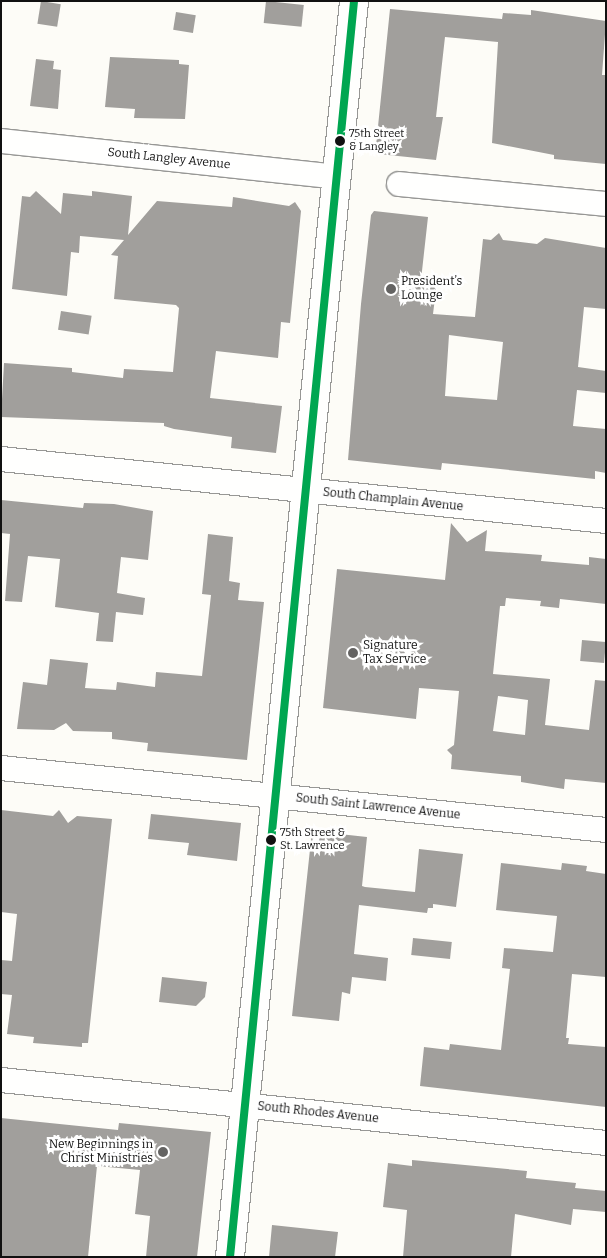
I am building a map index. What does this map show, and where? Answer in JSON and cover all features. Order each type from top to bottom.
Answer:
[{"type":"street","points":[[230,1257],[354,1]]},
{"type":"street","name":"South Langley Avenue","points":[[1,141],[337,177]]},
{"type":"street","points":[[399,184],[606,204]]},
{"type":"street","name":"South Champlain Avenue","points":[[1,459],[606,521]]},
{"type":"street","name":"South Saint Lawrence Avenue","points":[[1,768],[606,830]]},
{"type":"street","name":"South Rhodes Avenue","points":[[1,1080],[606,1143]]},
{"type":"building","points":[[41,1],[61,4],[57,27],[37,24]]},
{"type":"building","points":[[266,1],[304,5],[301,27],[264,23]]},
{"type":"building","points":[[390,9],[502,19],[503,13],[531,15],[531,10],[606,21],[602,75],[606,75],[606,164],[554,159],[554,155],[492,143],[498,42],[445,37],[436,117],[443,117],[436,160],[379,154],[376,146]]},
{"type":"building","points":[[176,12],[196,15],[193,33],[173,30]]},
{"type":"building","points":[[110,57],[179,60],[179,64],[189,65],[185,119],[134,118],[135,109],[105,107]]},
{"type":"building","points":[[36,59],[54,61],[53,69],[61,70],[58,109],[30,106]]},
{"type":"building","points":[[36,191],[61,214],[63,193],[92,196],[92,191],[132,196],[128,235],[157,201],[232,207],[233,197],[289,206],[295,202],[301,211],[290,323],[281,322],[278,358],[216,351],[210,398],[282,406],[276,453],[231,448],[232,437],[174,429],[164,426],[164,423],[1,417],[4,363],[72,368],[72,372],[123,378],[124,369],[173,372],[179,308],[176,305],[114,299],[118,256],[111,255],[124,240],[80,236],[79,253],[71,252],[67,296],[12,289],[22,196],[30,197]]},
{"type":"building","points":[[374,211],[428,217],[421,280],[437,282],[433,314],[475,317],[483,239],[491,240],[499,233],[503,240],[537,244],[545,238],[606,248],[606,309],[584,307],[578,367],[606,371],[606,393],[577,390],[573,426],[606,429],[606,473],[595,471],[595,479],[442,463],[441,470],[348,460],[361,304],[371,215]],"holes":[[[449,335],[503,342],[497,400],[445,396]]]},
{"type":"building","points":[[61,311],[92,316],[89,335],[58,330]]},
{"type":"building","points":[[1,500],[83,508],[84,503],[114,504],[153,511],[148,560],[121,557],[117,593],[145,598],[143,615],[116,612],[113,642],[96,641],[99,613],[55,607],[60,559],[28,556],[22,602],[5,601],[10,534],[1,533]]},
{"type":"building","points":[[451,523],[467,542],[487,530],[485,551],[542,555],[541,561],[589,565],[589,557],[606,559],[606,604],[560,599],[559,608],[540,606],[541,601],[506,598],[505,606],[500,606],[493,674],[550,679],[545,725],[589,730],[595,680],[606,681],[606,783],[565,779],[564,789],[521,782],[521,776],[451,769],[452,755],[447,750],[454,745],[459,691],[419,688],[416,719],[323,708],[337,569],[445,580]],"holes":[[[498,696],[528,700],[525,735],[493,731]]]},
{"type":"building","points":[[208,534],[233,537],[229,581],[240,583],[238,600],[264,602],[247,760],[147,751],[148,743],[112,739],[112,732],[73,731],[66,723],[54,730],[17,729],[23,682],[47,685],[50,659],[88,663],[85,688],[116,690],[117,682],[155,687],[156,672],[202,676],[211,595],[202,594]]},
{"type":"building","points":[[582,640],[606,642],[604,663],[580,661]]},
{"type":"building","points":[[1,810],[53,816],[59,810],[68,823],[77,816],[112,819],[88,1043],[82,1043],[82,1047],[33,1043],[34,1037],[7,1034],[12,995],[1,994],[1,960],[12,961],[17,914],[1,912]]},
{"type":"building","points":[[151,814],[241,823],[237,861],[187,855],[189,843],[148,839]]},
{"type":"building","points":[[312,831],[367,837],[362,886],[365,887],[415,892],[419,849],[463,854],[456,907],[433,904],[433,908],[428,908],[427,913],[359,905],[354,954],[388,958],[386,981],[352,977],[350,994],[342,992],[339,1021],[292,1016]]},
{"type":"building","points":[[501,863],[561,870],[562,863],[587,866],[586,871],[606,874],[606,977],[572,974],[566,1038],[569,1038],[568,1044],[606,1047],[606,1107],[420,1086],[424,1047],[449,1050],[450,1044],[501,1050],[510,969],[502,968],[504,948],[553,952],[557,916],[496,910]]},
{"type":"building","points":[[413,938],[452,942],[450,959],[411,955]]},
{"type":"building","points":[[162,977],[207,982],[205,997],[196,1006],[159,1002]]},
{"type":"building","points":[[1,1118],[118,1130],[119,1123],[211,1132],[197,1257],[146,1257],[150,1216],[135,1214],[140,1170],[97,1166],[88,1257],[1,1257]]},
{"type":"building","points":[[412,1160],[527,1171],[526,1178],[576,1183],[575,1188],[606,1191],[606,1212],[573,1209],[571,1225],[515,1214],[511,1257],[403,1257],[407,1210],[383,1207],[388,1163],[412,1166]]},
{"type":"building","points":[[272,1225],[338,1232],[335,1257],[269,1257]]},
{"type":"transit line","points":[[230,1257],[354,1]]},
{"type":"place","name":"75th Street & Langley","points":[[340,141]]},
{"type":"place","name":"President’s Lounge","points":[[391,289]]},
{"type":"place","name":"Signature Tax Service","points":[[353,653]]},
{"type":"place","name":"75th Street & St. Lawrence","points":[[271,840]]},
{"type":"place","name":"New Beginnings in Christ Ministries","points":[[163,1152]]}]
